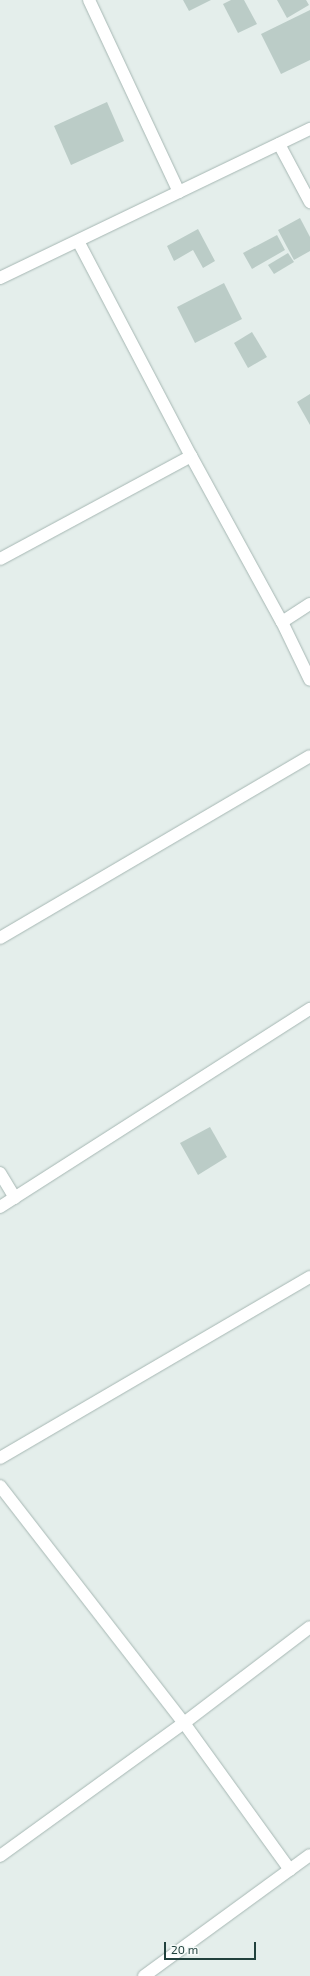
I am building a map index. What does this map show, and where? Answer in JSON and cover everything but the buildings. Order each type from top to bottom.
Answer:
[{"type":"street","points":[[89,0],[179,192]]},
{"type":"street","points":[[0,278],[310,129]]},
{"type":"street","points":[[279,144],[310,202]]},
{"type":"street","points":[[78,241],[191,456],[282,622],[310,680]]},
{"type":"street","points":[[0,559],[191,456]]},
{"type":"street","points":[[282,622],[310,604]]},
{"type":"street","points":[[0,938],[310,756]]},
{"type":"street","points":[[0,1207],[310,1009]]},
{"type":"street","points":[[0,1173],[15,1198]]},
{"type":"street","points":[[0,1458],[310,1277]]},
{"type":"street","points":[[0,1486],[184,1723],[290,1870]]},
{"type":"street","points":[[0,1856],[184,1723],[310,1627]]},
{"type":"street","points":[[144,1976],[310,1855]]}]
